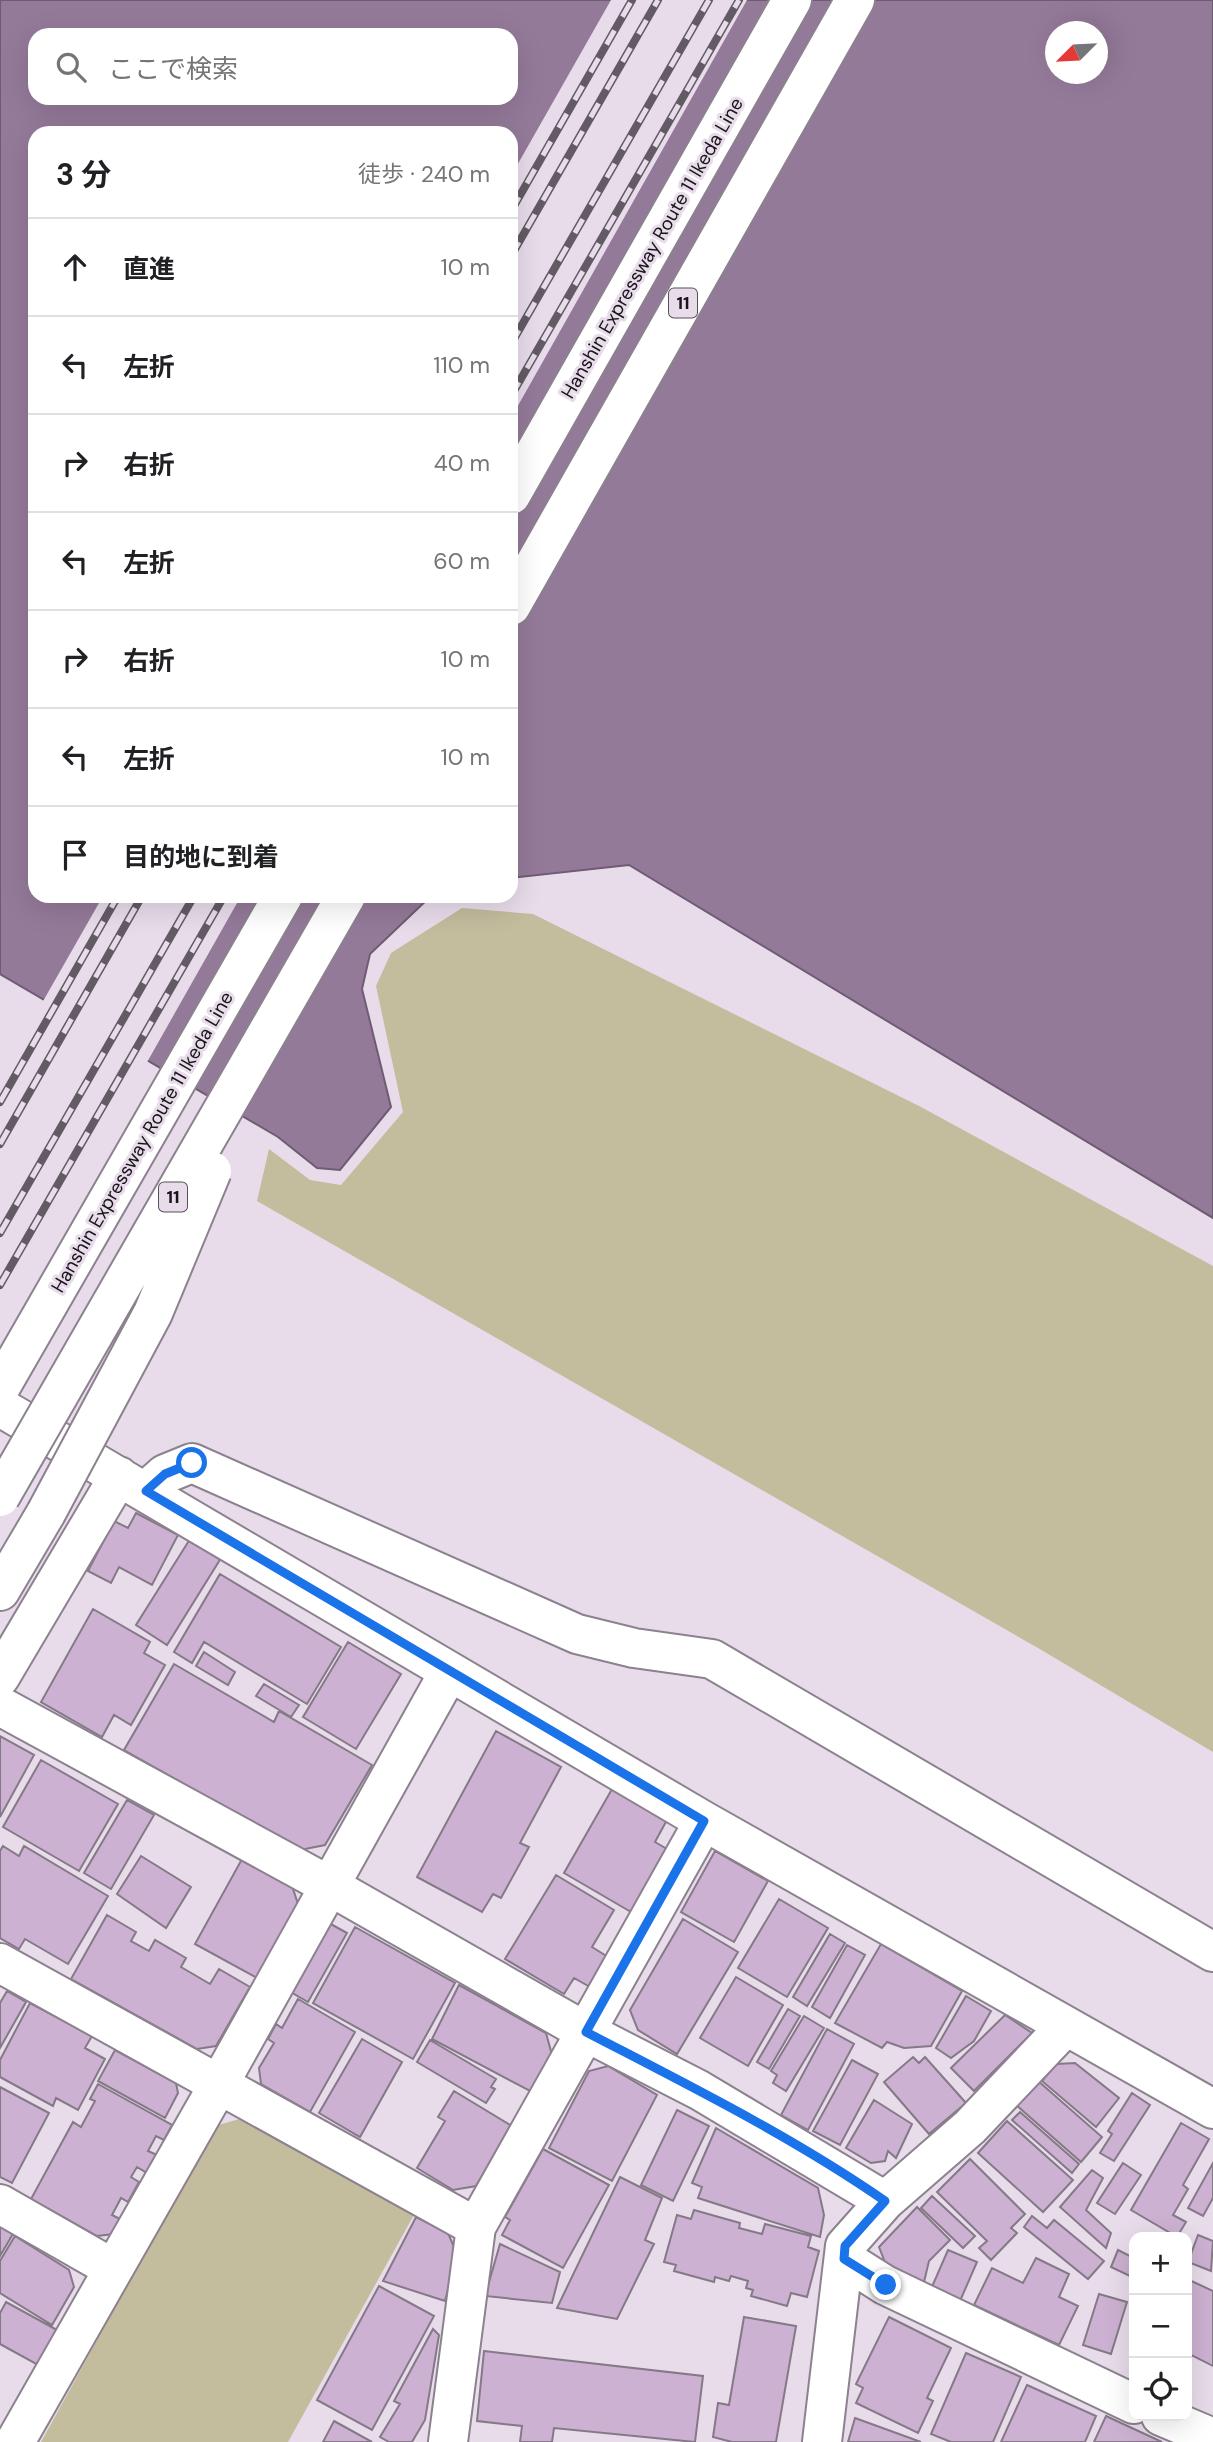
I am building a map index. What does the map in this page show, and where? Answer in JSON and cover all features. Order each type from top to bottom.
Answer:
[{"type":"main road","name":"Hanshin Expressway Route 11 Ikeda Line","points":[[518,483],[792,0]]},
{"type":"main road","name":"11","points":[[518,594],[855,0]]},
{"type":"main road","name":"Hanshin Expressway Route 11 Ikeda Line","points":[[0,1388],[279,903]]},
{"type":"main road","name":"11","points":[[0,1497],[342,903]]},
{"type":"main road","name":"11","points":[[0,1591],[46,1513],[153,1313],[272,1027]]},
{"type":"main road","points":[[0,1407],[704,1821],[1213,2109]]},
{"type":"main road","points":[[0,1677],[133,1484],[192,1463],[577,1634],[634,1648],[712,1659],[1213,1952]]},
{"type":"main road","points":[[15,2442],[449,1672]]},
{"type":"main road","points":[[0,1706],[328,1885],[586,2032],[699,2090],[854,2179],[885,2201]]},
{"type":"main road","points":[[448,2442],[476,2227],[704,1821]]},
{"type":"main road","points":[[0,1963],[476,2227]]},
{"type":"main road","points":[[822,2442],[845,2246],[885,2201],[970,2127],[1066,2026]]},
{"type":"main road","points":[[0,2204],[112,2268]]},
{"type":"main road","points":[[844,2259],[886,2285],[1129,2402]]},
{"type":"main road","points":[[1173,2421],[1213,2438]]},
{"type":"shaded area","points":[[0,0],[1213,0],[1213,1218],[629,865],[518,877],[518,126],[28,126],[28,903],[424,903],[370,954],[362,989],[391,1107],[340,1170],[317,1168],[278,1137],[0,974]]},
{"type":"shaded area","points":[[462,908],[533,914],[921,1107],[1213,1266],[1213,1752],[1038,1648],[257,1201],[269,1149],[310,1180],[341,1185],[403,1112],[376,986],[391,953]]},
{"type":"shaded area","points":[[243,2118],[415,2213],[288,2442],[41,2442],[215,2126]]},
{"type":"pier","points":[[611,0],[747,0],[518,406],[518,164]]},
{"type":"pier","points":[[99,903],[237,903],[146,1064],[42,1003]]},
{"type":"building","points":[[136,1513],[178,1535],[152,1585],[119,1567],[111,1583],[88,1571],[114,1521],[128,1528]]},
{"type":"building","points":[[190,1539],[221,1558],[167,1645],[136,1625]]},
{"type":"building","points":[[220,1574],[341,1647],[307,1704],[204,1642],[192,1663],[174,1652]]},
{"type":"building","points":[[93,1609],[150,1642],[144,1653],[165,1665],[131,1725],[114,1715],[102,1737],[41,1702]]},
{"type":"building","points":[[348,1642],[401,1674],[356,1749],[303,1717]]},
{"type":"building","points":[[204,1652],[235,1672],[228,1685],[196,1666]]},
{"type":"building","points":[[174,1664],[274,1722],[279,1711],[372,1765],[325,1845],[300,1850],[124,1750]]},
{"type":"building","points":[[264,1684],[299,1705],[291,1717],[256,1696]]},
{"type":"building","points":[[496,1731],[561,1767],[520,1843],[529,1847],[501,1898],[493,1894],[482,1912],[417,1877]]},
{"type":"building","points":[[0,1736],[34,1755],[0,1817]]},
{"type":"building","points":[[41,1760],[118,1804],[79,1871],[3,1827]]},
{"type":"building","points":[[612,1789],[667,1820],[655,1842],[667,1849],[631,1912],[564,1873]]},
{"type":"building","points":[[127,1800],[154,1815],[111,1889],[84,1873]]},
{"type":"building","points":[[3,1846],[19,1856],[24,1846],[108,1896],[68,1964],[25,1939],[19,1949],[0,1938],[0,1851]]},
{"type":"building","points":[[715,1851],[768,1881],[734,1942],[681,1912]]},
{"type":"building","points":[[141,1856],[191,1887],[166,1928],[117,1894]]},
{"type":"building","points":[[242,1859],[292,1886],[298,1904],[257,1978],[195,1944]]},
{"type":"building","points":[[556,1875],[614,1910],[592,1947],[608,1957],[590,1987],[574,1978],[564,1994],[505,1959]]},
{"type":"building","points":[[779,1899],[828,1928],[787,1997],[738,1968]]},
{"type":"building","points":[[107,1915],[136,1932],[131,1941],[149,1951],[155,1940],[186,1958],[181,1967],[210,1984],[219,1969],[250,1987],[216,2046],[197,2049],[71,1979]]},
{"type":"building","points":[[683,1919],[738,1952],[677,2054],[638,2030],[630,2010]]},
{"type":"building","points":[[327,1922],[347,1933],[308,2002],[289,1991]]},
{"type":"building","points":[[355,1927],[455,1983],[413,2059],[313,2003]]},
{"type":"building","points":[[830,1934],[845,1943],[807,2006],[793,1997]]},
{"type":"building","points":[[881,1944],[962,1991],[931,2046],[904,2048],[887,2042],[882,2048],[835,2023]]},
{"type":"building","points":[[847,1945],[865,1955],[830,2018],[812,2007]]},
{"type":"building","points":[[736,1977],[783,2005],[748,2066],[700,2038]]},
{"type":"building","points":[[459,1985],[546,2033],[552,2055],[532,2092],[432,2039]]},
{"type":"building","points":[[7,1991],[26,2002],[0,2048],[0,2003]]},
{"type":"building","points":[[966,1996],[991,2011],[974,2041],[951,2058],[936,2048]]},
{"type":"building","points":[[298,1999],[355,2032],[310,2112],[261,2084],[259,2068],[274,2043],[268,2039],[276,2024],[282,2028]]},
{"type":"building","points":[[30,2003],[92,2036],[85,2048],[105,2059],[78,2110],[56,2098],[53,2106],[0,2077],[0,2060]]},
{"type":"building","points":[[788,2009],[800,2016],[769,2069],[757,2062]]},
{"type":"building","points":[[1005,2015],[1032,2033],[974,2091],[951,2068]]},
{"type":"building","points":[[804,2016],[824,2028],[786,2091],[773,2083],[777,2075],[771,2071]]},
{"type":"building","points":[[827,2029],[854,2044],[808,2130],[781,2115]]},
{"type":"building","points":[[362,2039],[402,2062],[360,2137],[319,2113]]},
{"type":"building","points":[[430,2040],[496,2079],[491,2087],[495,2089],[486,2103],[417,2062]]},
{"type":"building","points":[[115,2050],[176,2083],[178,2093],[165,2118],[98,2081]]},
{"type":"building","points":[[913,2057],[919,2063],[925,2057],[966,2103],[929,2134],[884,2082]]},
{"type":"building","points":[[852,2060],[878,2074],[840,2145],[813,2131]]},
{"type":"building","points":[[1075,2063],[1119,2098],[1096,2127],[1042,2081],[1056,2064]]},
{"type":"building","points":[[608,2066],[657,2095],[612,2181],[549,2148],[589,2071]]},
{"type":"building","points":[[1037,2080],[1102,2137],[1081,2162],[1015,2104]]},
{"type":"building","points":[[98,2084],[172,2125],[164,2140],[156,2136],[148,2151],[157,2155],[147,2173],[137,2167],[131,2177],[139,2182],[128,2202],[121,2198],[112,2215],[122,2220],[114,2234],[97,2236],[31,2199],[73,2122],[81,2127],[95,2101],[90,2099]]},
{"type":"building","points":[[0,2087],[49,2113],[12,2183],[0,2177]]},
{"type":"building","points":[[454,2091],[512,2126],[476,2186],[453,2190],[417,2168],[445,2121],[438,2117]]},
{"type":"building","points":[[1132,2093],[1150,2105],[1114,2161],[1100,2153],[1112,2134],[1108,2131]]},
{"type":"building","points":[[874,2100],[912,2124],[896,2158],[888,2151],[885,2161],[871,2163],[846,2148]]},
{"type":"building","points":[[677,2110],[709,2126],[673,2201],[641,2185]]},
{"type":"building","points":[[1020,2112],[1079,2164],[1072,2173],[1012,2120]]},
{"type":"building","points":[[1007,2121],[1073,2180],[1043,2212],[978,2153]]},
{"type":"building","points":[[1181,2123],[1209,2139],[1183,2185],[1188,2189],[1173,2215],[1186,2222],[1180,2232],[1168,2232],[1131,2210]]},
{"type":"building","points":[[716,2128],[818,2188],[824,2215],[820,2237],[698,2198],[702,2187],[692,2183]]},
{"type":"building","points":[[543,2149],[609,2185],[563,2268],[502,2235],[510,2220],[505,2217]]},
{"type":"building","points":[[970,2159],[1025,2214],[1011,2228],[1017,2233],[991,2260],[979,2248],[987,2241],[937,2192]]},
{"type":"building","points":[[1123,2163],[1141,2175],[1115,2214],[1097,2203]]},
{"type":"building","points":[[1213,2163],[1213,2198],[1203,2216],[1188,2208]]},
{"type":"building","points":[[1092,2170],[1103,2178],[1086,2210],[1111,2233],[1106,2248],[1060,2207]]},
{"type":"building","points":[[620,2177],[662,2198],[645,2240],[654,2244],[617,2319],[557,2308]]},
{"type":"building","points":[[932,2196],[975,2236],[963,2248],[921,2208]]},
{"type":"building","points":[[917,2207],[950,2240],[929,2261],[923,2286],[888,2270],[879,2247]]},
{"type":"building","points":[[694,2210],[740,2223],[739,2228],[762,2234],[765,2224],[811,2236],[808,2247],[819,2251],[807,2297],[791,2293],[787,2306],[751,2296],[753,2290],[746,2288],[748,2281],[731,2276],[729,2281],[715,2277],[714,2282],[674,2271],[676,2265],[664,2262],[677,2215],[691,2219]]},
{"type":"building","points":[[1032,2216],[1047,2228],[1054,2220],[1104,2261],[1088,2279],[1024,2227]]},
{"type":"building","points":[[416,2217],[448,2233],[457,2254],[445,2301],[383,2281]]},
{"type":"building","points":[[0,2224],[14,2232],[0,2256]]},
{"type":"building","points":[[1198,2235],[1213,2241],[1211,2271],[1192,2264],[1192,2251]]},
{"type":"building","points":[[15,2236],[69,2270],[74,2287],[52,2325],[0,2293],[0,2261]]},
{"type":"building","points":[[500,2244],[560,2272],[552,2303],[485,2296]]},
{"type":"building","points":[[948,2250],[977,2262],[960,2301],[931,2289]]},
{"type":"building","points":[[1118,2250],[1129,2256],[1129,2276],[1111,2267]]},
{"type":"building","points":[[1036,2258],[1069,2274],[1059,2297],[1078,2306],[1059,2345],[974,2305],[992,2268],[1023,2283]]},
{"type":"building","points":[[1192,2281],[1213,2291],[1213,2366],[1192,2356]]},
{"type":"building","points":[[379,2286],[434,2316],[372,2430],[317,2400]]},
{"type":"building","points":[[1099,2294],[1127,2302],[1111,2354],[1083,2345]]},
{"type":"building","points":[[6,2302],[57,2330],[38,2365],[0,2344],[0,2313]]},
{"type":"building","points":[[744,2317],[796,2326],[776,2442],[732,2442],[713,2437],[718,2403],[729,2405]]},
{"type":"building","points":[[889,2317],[951,2348],[927,2398],[933,2401],[918,2433],[856,2403],[863,2388],[856,2384]]},
{"type":"building","points":[[433,2329],[439,2335],[425,2420],[412,2442],[389,2442],[380,2437],[400,2404],[394,2401]]},
{"type":"building","points":[[484,2351],[703,2376],[695,2442],[554,2428],[552,2442],[520,2442],[522,2426],[477,2421]]},
{"type":"building","points":[[966,2353],[1021,2377],[993,2442],[951,2442],[931,2434]]},
{"type":"building","points":[[1027,2385],[1096,2416],[1085,2442],[1001,2442]]},
{"type":"building","points":[[1106,2416],[1162,2442],[1094,2442]]},
{"type":"building","points":[[855,2418],[921,2442],[848,2442]]},
{"type":"building","points":[[334,2421],[372,2442],[323,2442]]},
{"type":"railway","points":[[518,199],[632,0]]},
{"type":"railway","points":[[518,244],[658,0]]},
{"type":"railway","points":[[518,332],[709,0]]},
{"type":"railway","points":[[518,384],[739,0]]},
{"type":"railway","points":[[0,1102],[114,903]]},
{"type":"railway","points":[[0,1144],[138,903]]},
{"type":"railway","points":[[0,1233],[190,903]]},
{"type":"railway","points":[[0,1285],[220,903]]},
{"type":"route","points":[[192,1463],[165,1474],[146,1491],[704,1821],[586,2032],[699,2090],[854,2179],[885,2201],[845,2246],[844,2259],[886,2285]]}]
